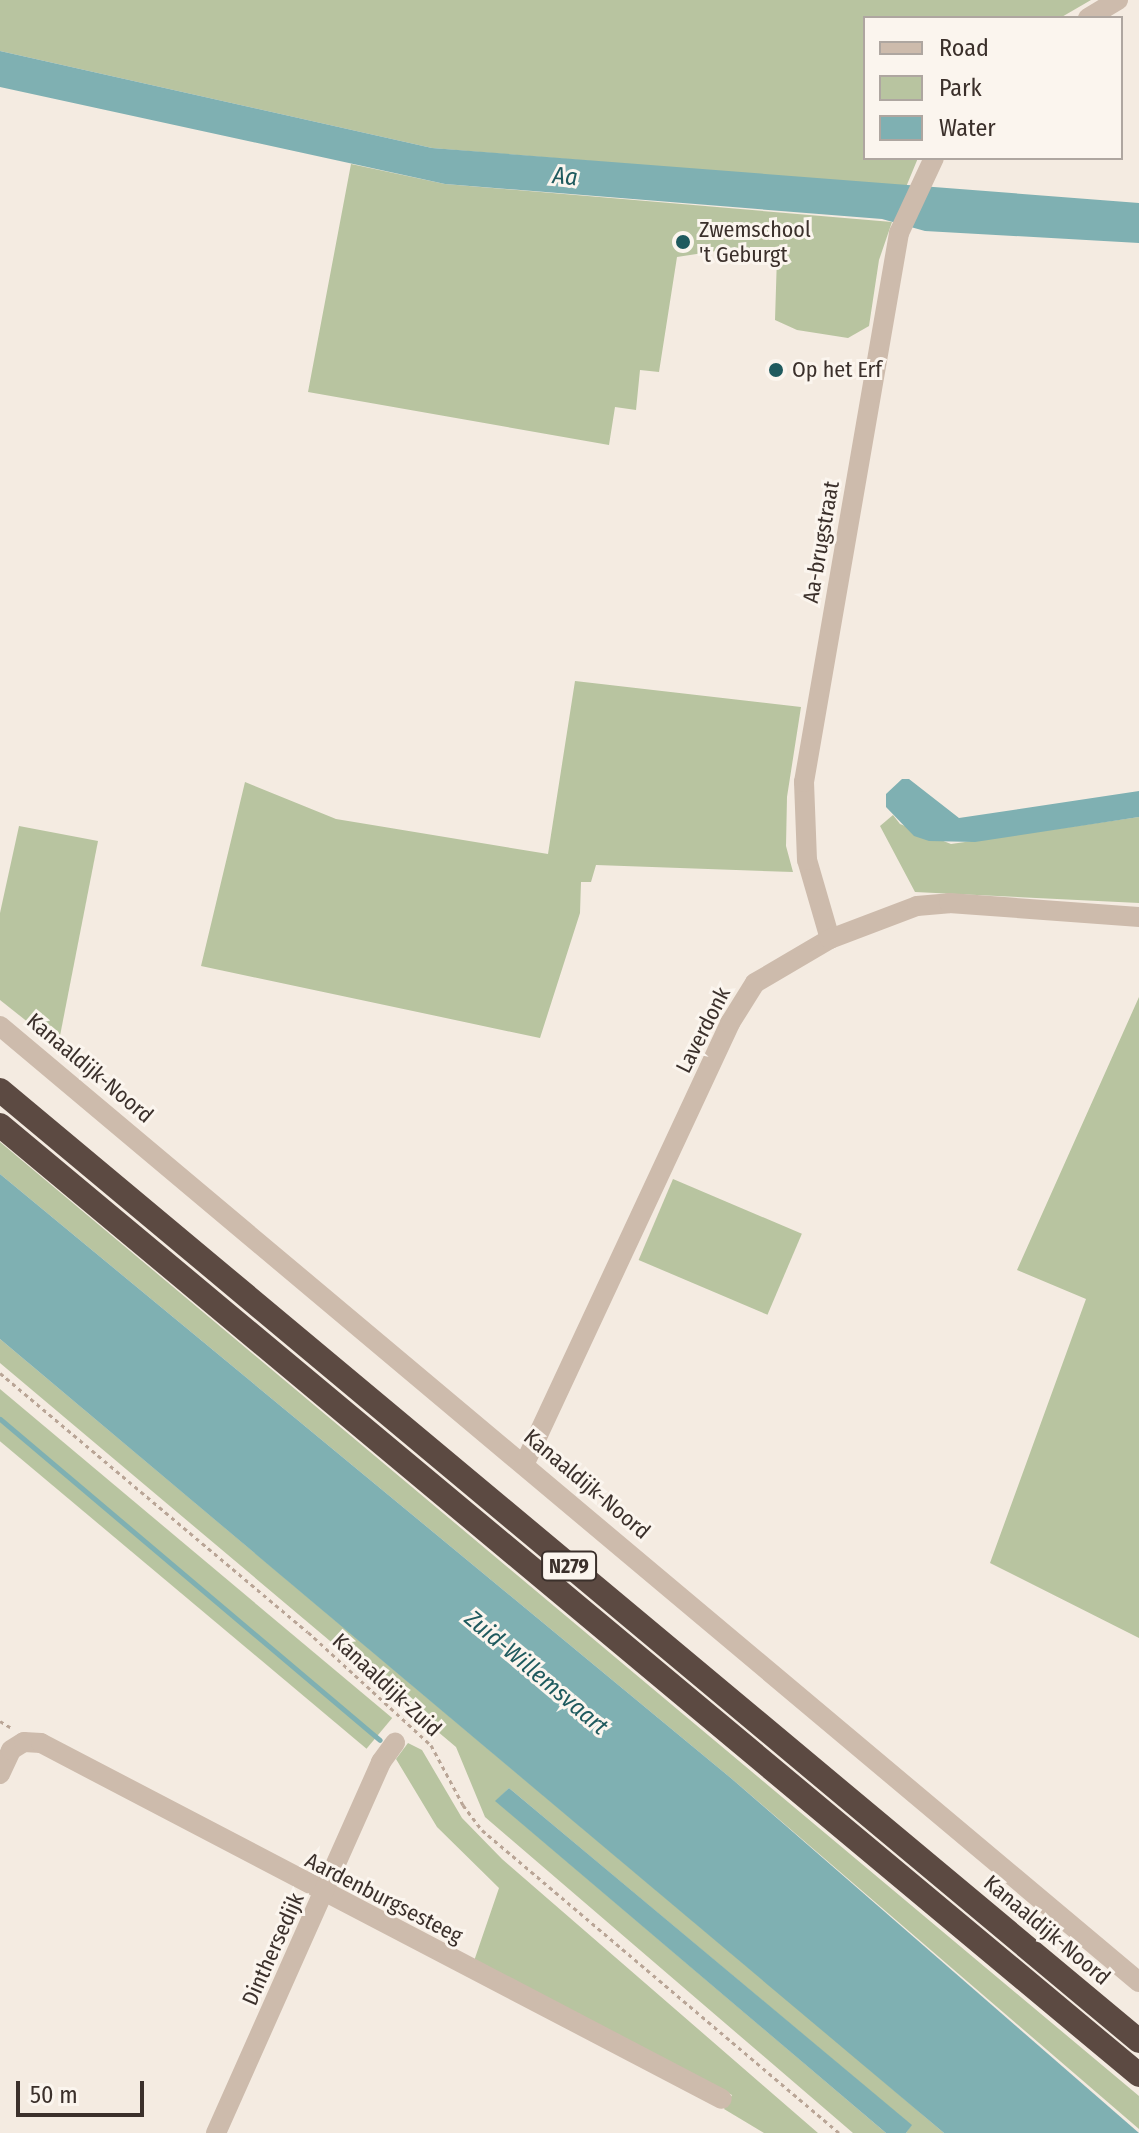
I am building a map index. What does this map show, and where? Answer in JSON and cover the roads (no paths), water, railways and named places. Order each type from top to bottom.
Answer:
[{"type":"highway","name":"Kanaaldijk-Noord","points":[[0,1090],[1139,2041]]},
{"type":"highway","name":"N279","points":[[0,1125],[1139,2075]]},
{"type":"street","points":[[1091,16],[1118,0]]},
{"type":"street","name":"Aa-brugstraat","points":[[830,939],[807,860],[804,782],[899,233],[933,160]]},
{"type":"street","name":"Laverdonk","points":[[524,1465],[741,1002],[778,966],[893,911],[949,903],[1139,917]]},
{"type":"street","name":"Kanaaldijk-Noord","points":[[0,1026],[1139,1982]]},
{"type":"street","name":"Aardenburgsesteeg","points":[[0,1774],[11,1750],[24,1742],[41,1743],[324,1894],[722,2099]]},
{"type":"street","name":"Dinthersedijk","points":[[216,2133],[381,1762],[395,1743]]},
{"type":"water","name":"Aa","points":[[0,51],[432,148],[1139,203],[1139,243],[925,231],[882,219],[445,184],[0,87]]},
{"type":"water","points":[[902,779],[909,779],[959,818],[1139,791],[1139,817],[975,842],[929,841],[914,836],[886,807],[886,794]]},
{"type":"water","name":"Zuid-Willemsvaart","points":[[0,1174],[732,1779],[1139,2133],[944,2133],[0,1339]]},
{"type":"water","points":[[509,1788],[912,2125],[906,2133],[886,2133],[495,1801]]},
{"type":"waterway","points":[[0,1419],[380,1740]]},
{"type":"place","name":"Zwemschool 't Geburgt","points":[[683,242]]},
{"type":"place","name":"Op het Erf","points":[[776,370]]}]
